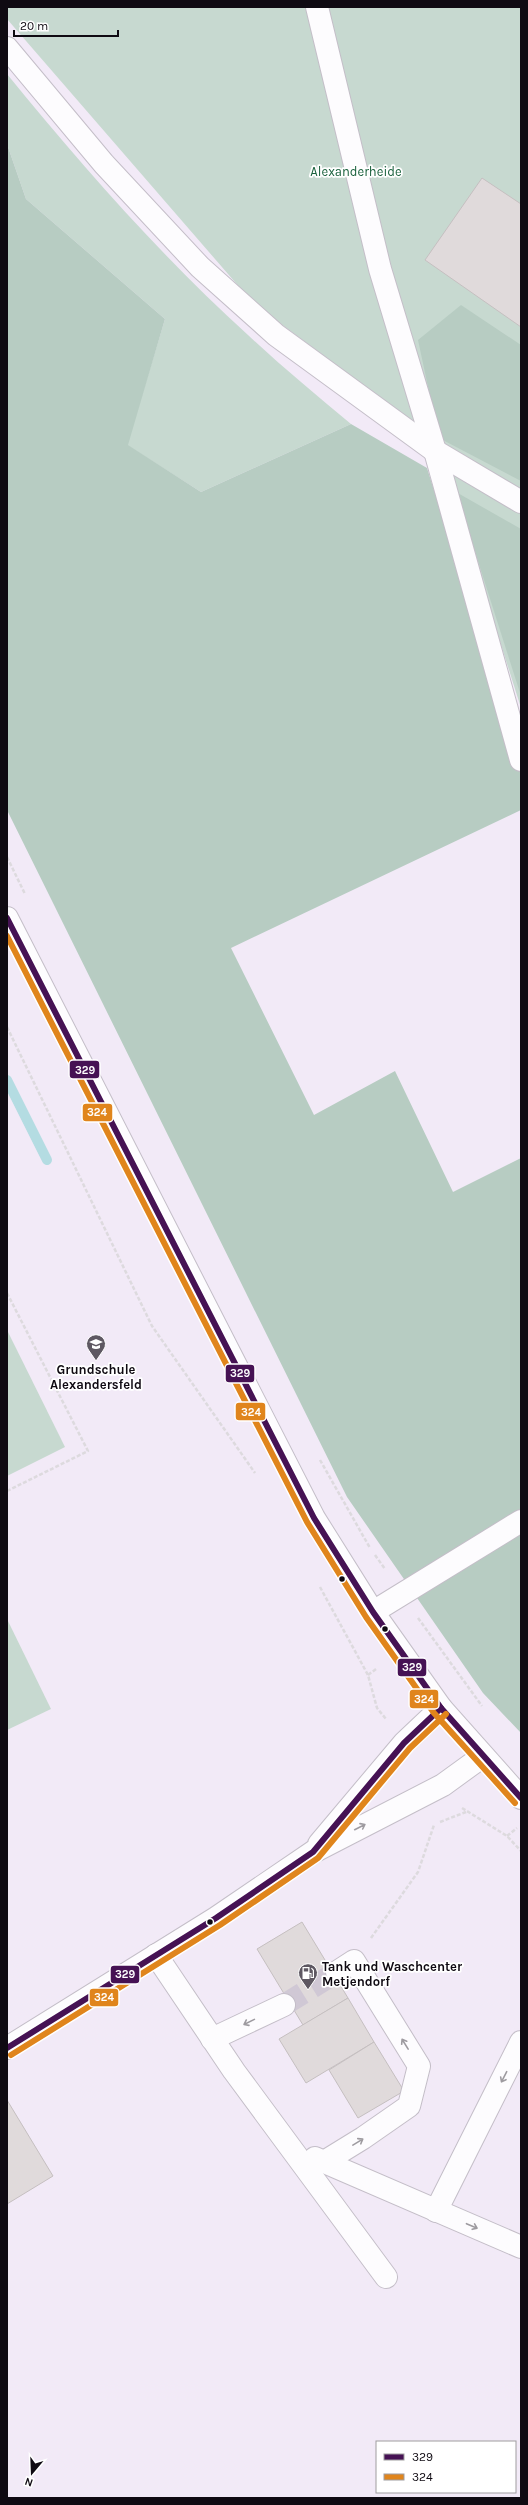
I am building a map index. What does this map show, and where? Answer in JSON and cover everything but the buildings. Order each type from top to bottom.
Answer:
[{"type":"main road","points":[[317,7],[380,270],[435,451],[521,760]]},
{"type":"main road","points":[[7,48],[104,164],[200,267],[276,335],[435,451],[521,502]]},
{"type":"main road","points":[[7,918],[314,1518],[373,1612],[441,1708],[463,1735],[521,1798]]},
{"type":"main road","points":[[373,1612],[521,1521]]},
{"type":"main road","points":[[313,1852],[404,1743],[441,1708]]},
{"type":"main road","points":[[7,2048],[216,1918],[313,1852],[442,1785],[483,1756]]},
{"type":"main road","points":[[156,1955],[212,2040],[290,2148],[386,2276]]},
{"type":"main road","points":[[324,2162],[363,2138],[409,2106],[419,2066],[345,1967]]},
{"type":"main road","points":[[212,2040],[284,2005]]},
{"type":"main road","points":[[436,2211],[521,2042]]},
{"type":"main road","points":[[290,2148],[521,2247]]},
{"type":"path","points":[[7,1027],[152,1326],[260,1479]]},
{"type":"path","points":[[7,1293],[88,1451],[7,1491]]},
{"type":"path","points":[[318,1584],[368,1675],[377,1708],[404,1743]]},
{"type":"path","points":[[427,1632],[487,1713]]},
{"type":"path","points":[[442,1785],[466,1812],[507,1836],[521,1851]]},
{"type":"path","points":[[345,1967],[418,1872],[433,1825],[466,1812]]},
{"type":"path","points":[[507,1836],[521,1824]]},
{"type":"green space","name":"Alexanderheide","points":[[7,7],[521,7],[521,708],[436,439],[254,304],[7,19]]},
{"type":"green space","points":[[7,74],[93,176],[153,242],[215,305],[260,347],[351,424],[201,492],[127,445],[165,319],[26,199],[7,144]]},
{"type":"green space","points":[[7,144],[26,199],[165,319],[128,445],[201,492],[351,424],[427,468],[521,765],[521,810],[231,948],[314,1115],[395,1071],[453,1192],[521,1158],[521,1733],[483,1693],[347,1497],[7,810]]},
{"type":"green space","points":[[461,305],[521,345],[521,481],[439,438],[418,340]]},
{"type":"green space","points":[[456,492],[521,529],[521,696]]},
{"type":"green space","points":[[7,1330],[65,1447],[7,1476]]},
{"type":"green space","points":[[7,1619],[51,1709],[7,1730]]},
{"type":"waterway","points":[[7,1080],[47,1160]]},
{"type":"tunnel","points":[[284,2005],[337,1972]]},
{"type":"transit line","name":"329","points":[[7,918],[314,1518],[373,1612],[441,1708],[521,1798]]},
{"type":"transit line","name":"324","points":[[7,936],[307,1522],[366,1617],[434,1713],[515,1803]]},
{"type":"transit line","name":"329","points":[[7,2048],[216,1918],[313,1852],[404,1743],[441,1708]]},
{"type":"transit line","name":"324","points":[[11,2055],[220,1925],[318,1858],[410,1748],[446,1714]]},
{"type":"place","name":"Grundschule Alexandersfeld","points":[[96,1361]]},
{"type":"place","name":"Tank und Waschcenter Metjendorf","points":[[308,1990]]}]
